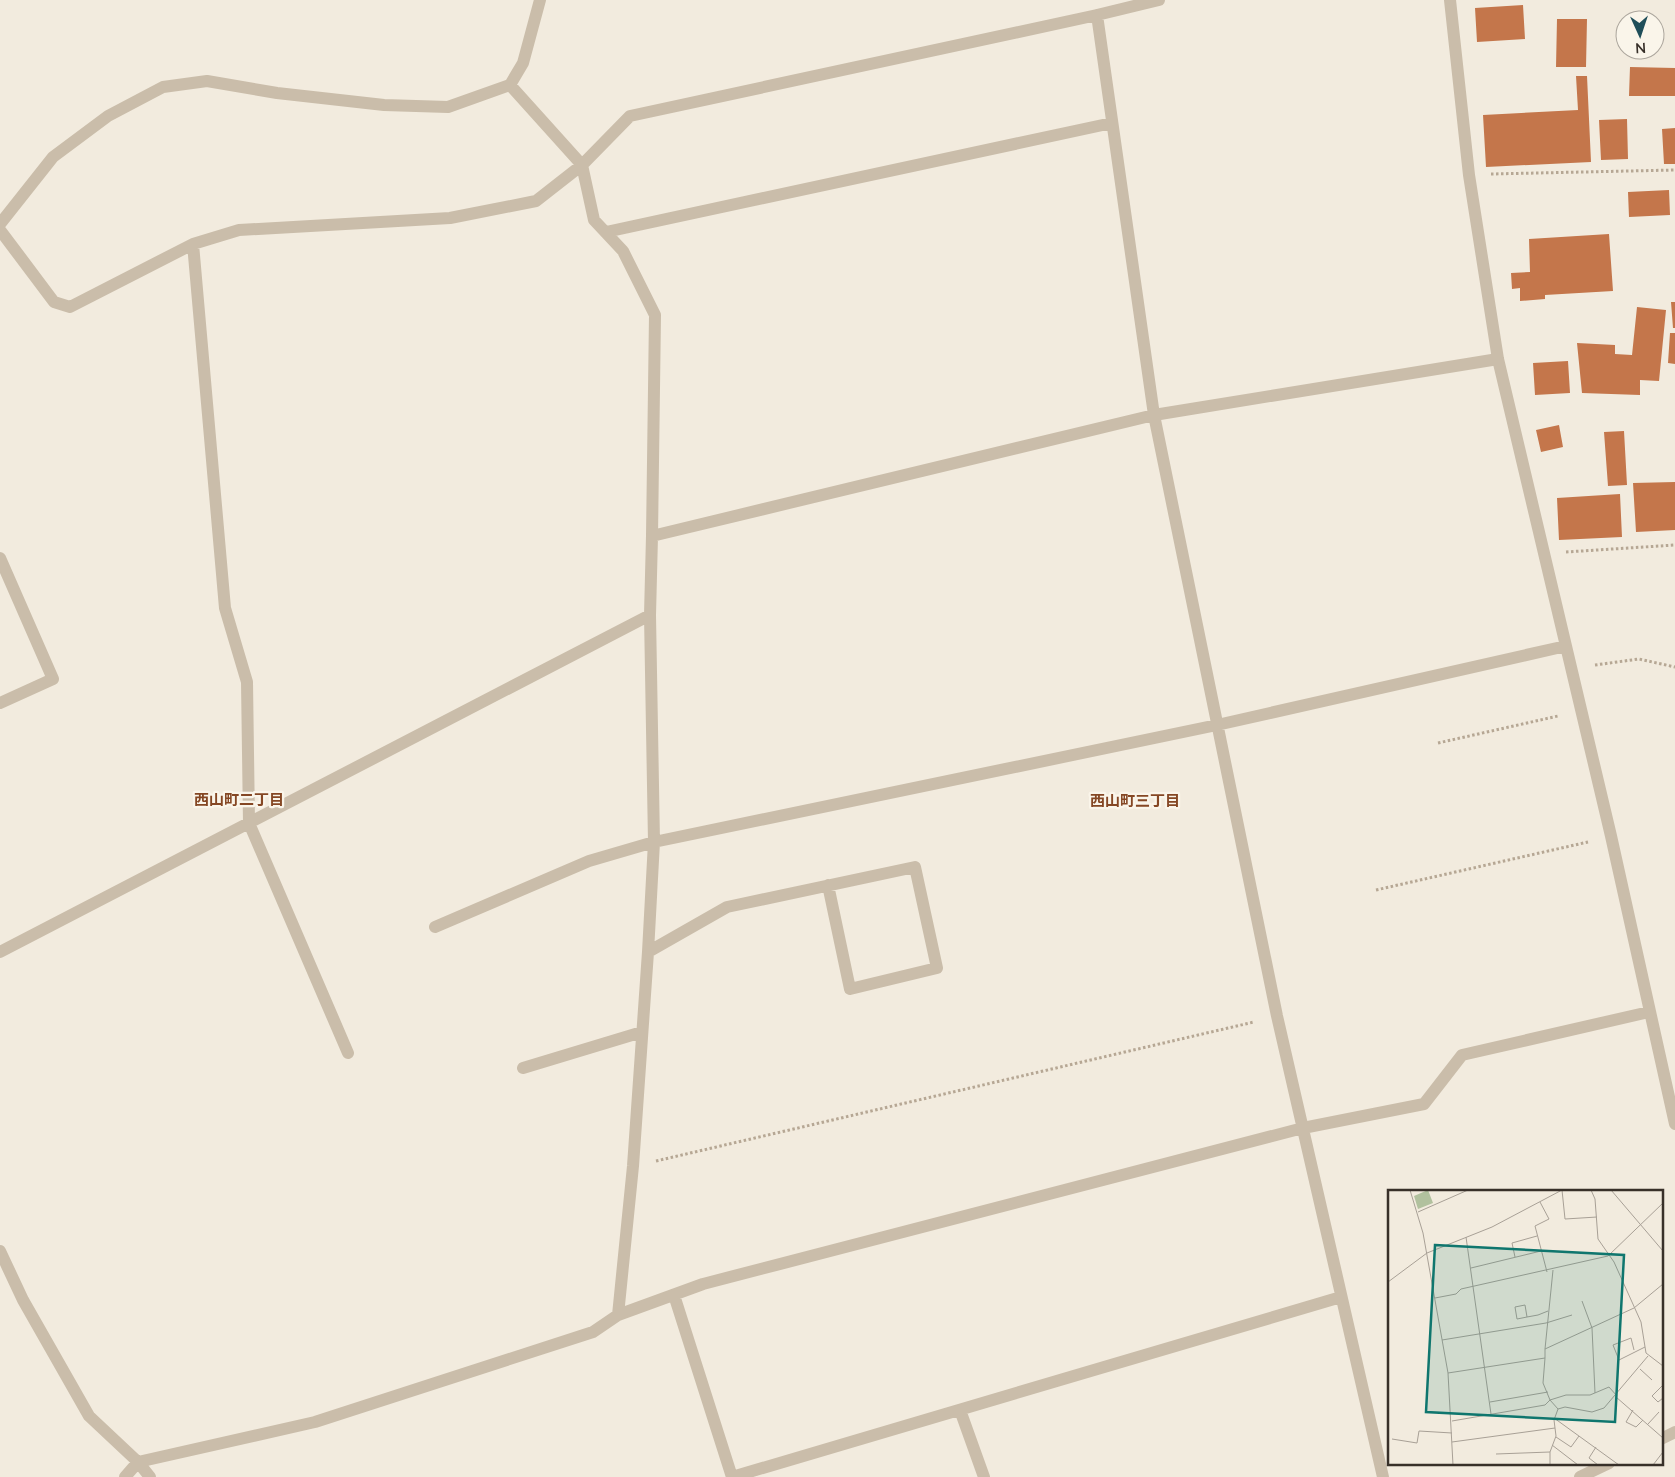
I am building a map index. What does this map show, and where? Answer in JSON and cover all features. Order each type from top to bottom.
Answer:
[{"type":"street","points":[[537,2],[523,62],[510,85],[448,107],[384,105],[277,93],[207,81],[163,87],[108,116],[53,157],[1,223],[54,302],[70,308],[194,244],[239,230],[450,218],[536,201],[582,165],[630,116],[1159,0]]},
{"type":"street","points":[[1450,0],[1469,175],[1498,360],[1611,836],[1675,1124]]},
{"type":"street","points":[[1097,15],[1154,415],[1277,1016],[1341,1297],[1370,1412],[1383,1477]]},
{"type":"street","points":[[510,85],[582,165],[594,220],[623,252],[654,315],[650,615],[654,842],[632,1166],[618,1315]]},
{"type":"street","points":[[606,232],[1112,123]]},
{"type":"street","points":[[194,244],[225,608],[247,682],[249,823],[348,1053]]},
{"type":"street","points":[[652,536],[1154,415],[1498,360]]},
{"type":"street","points":[[0,558],[53,678],[0,703]]},
{"type":"street","points":[[0,952],[650,615]]},
{"type":"street","points":[[435,927],[589,861],[654,842],[1217,725],[1566,646]]},
{"type":"street","points":[[648,952],[727,906],[828,885],[915,867],[937,968],[850,988],[828,885]]},
{"type":"street","points":[[125,1477],[138,1462],[315,1422],[593,1332],[618,1315],[703,1284],[1303,1128],[1424,1104],[1462,1055],[1649,1012]]},
{"type":"street","points":[[523,1068],[642,1032]]},
{"type":"street","points":[[0,1251],[23,1300],[89,1416],[138,1462],[150,1477]]},
{"type":"street","points":[[674,1294],[732,1477],[1341,1297]]},
{"type":"street","points":[[960,1410],[984,1477]]},
{"type":"street","points":[[1662,1438],[1675,1432]]},
{"type":"street","points":[[1580,1477],[1607,1464]]},
{"type":"path","points":[[1469,175],[1675,170]]},
{"type":"path","points":[[1544,553],[1675,545]]},
{"type":"path","points":[[1571,668],[1639,658],[1675,667]]},
{"type":"path","points":[[1438,744],[1581,711]]},
{"type":"path","points":[[1376,890],[1611,836]]},
{"type":"path","points":[[632,1166],[1277,1016]]},
{"type":"building","points":[[1523,5],[1525,39],[1477,42],[1475,8]]},
{"type":"building","points":[[1557,19],[1587,19],[1586,67],[1556,67]]},
{"type":"building","points":[[1630,67],[1675,68],[1675,96],[1629,96]]},
{"type":"building","points":[[1576,76],[1587,76],[1591,162],[1486,167],[1483,115],[1578,110]]},
{"type":"building","points":[[1627,119],[1628,159],[1601,160],[1599,120]]},
{"type":"building","points":[[1675,128],[1675,164],[1664,164],[1662,129]]},
{"type":"building","points":[[1669,190],[1670,215],[1629,217],[1628,192]]},
{"type":"building","points":[[1609,234],[1613,291],[1545,295],[1545,299],[1520,301],[1520,288],[1512,289],[1511,273],[1530,272],[1529,239]]},
{"type":"building","points":[[1671,302],[1675,302],[1675,328],[1673,328]]},
{"type":"building","points":[[1637,307],[1666,310],[1659,381],[1640,380],[1640,395],[1582,393],[1577,343],[1615,345],[1615,354],[1632,355]]},
{"type":"building","points":[[1670,333],[1675,333],[1675,364],[1668,363]]},
{"type":"building","points":[[1568,361],[1570,393],[1535,395],[1533,363]]},
{"type":"building","points":[[1559,425],[1563,447],[1541,452],[1536,430]]},
{"type":"building","points":[[1624,431],[1627,485],[1608,486],[1604,432]]},
{"type":"building","points":[[1675,482],[1675,530],[1636,532],[1633,483]]},
{"type":"building","points":[[1620,494],[1622,537],[1559,540],[1557,498]]},
{"type":"district","name":"西山町二丁目","points":[[239,799]]},
{"type":"district","name":"西山町三丁目","points":[[1135,800]]}]
